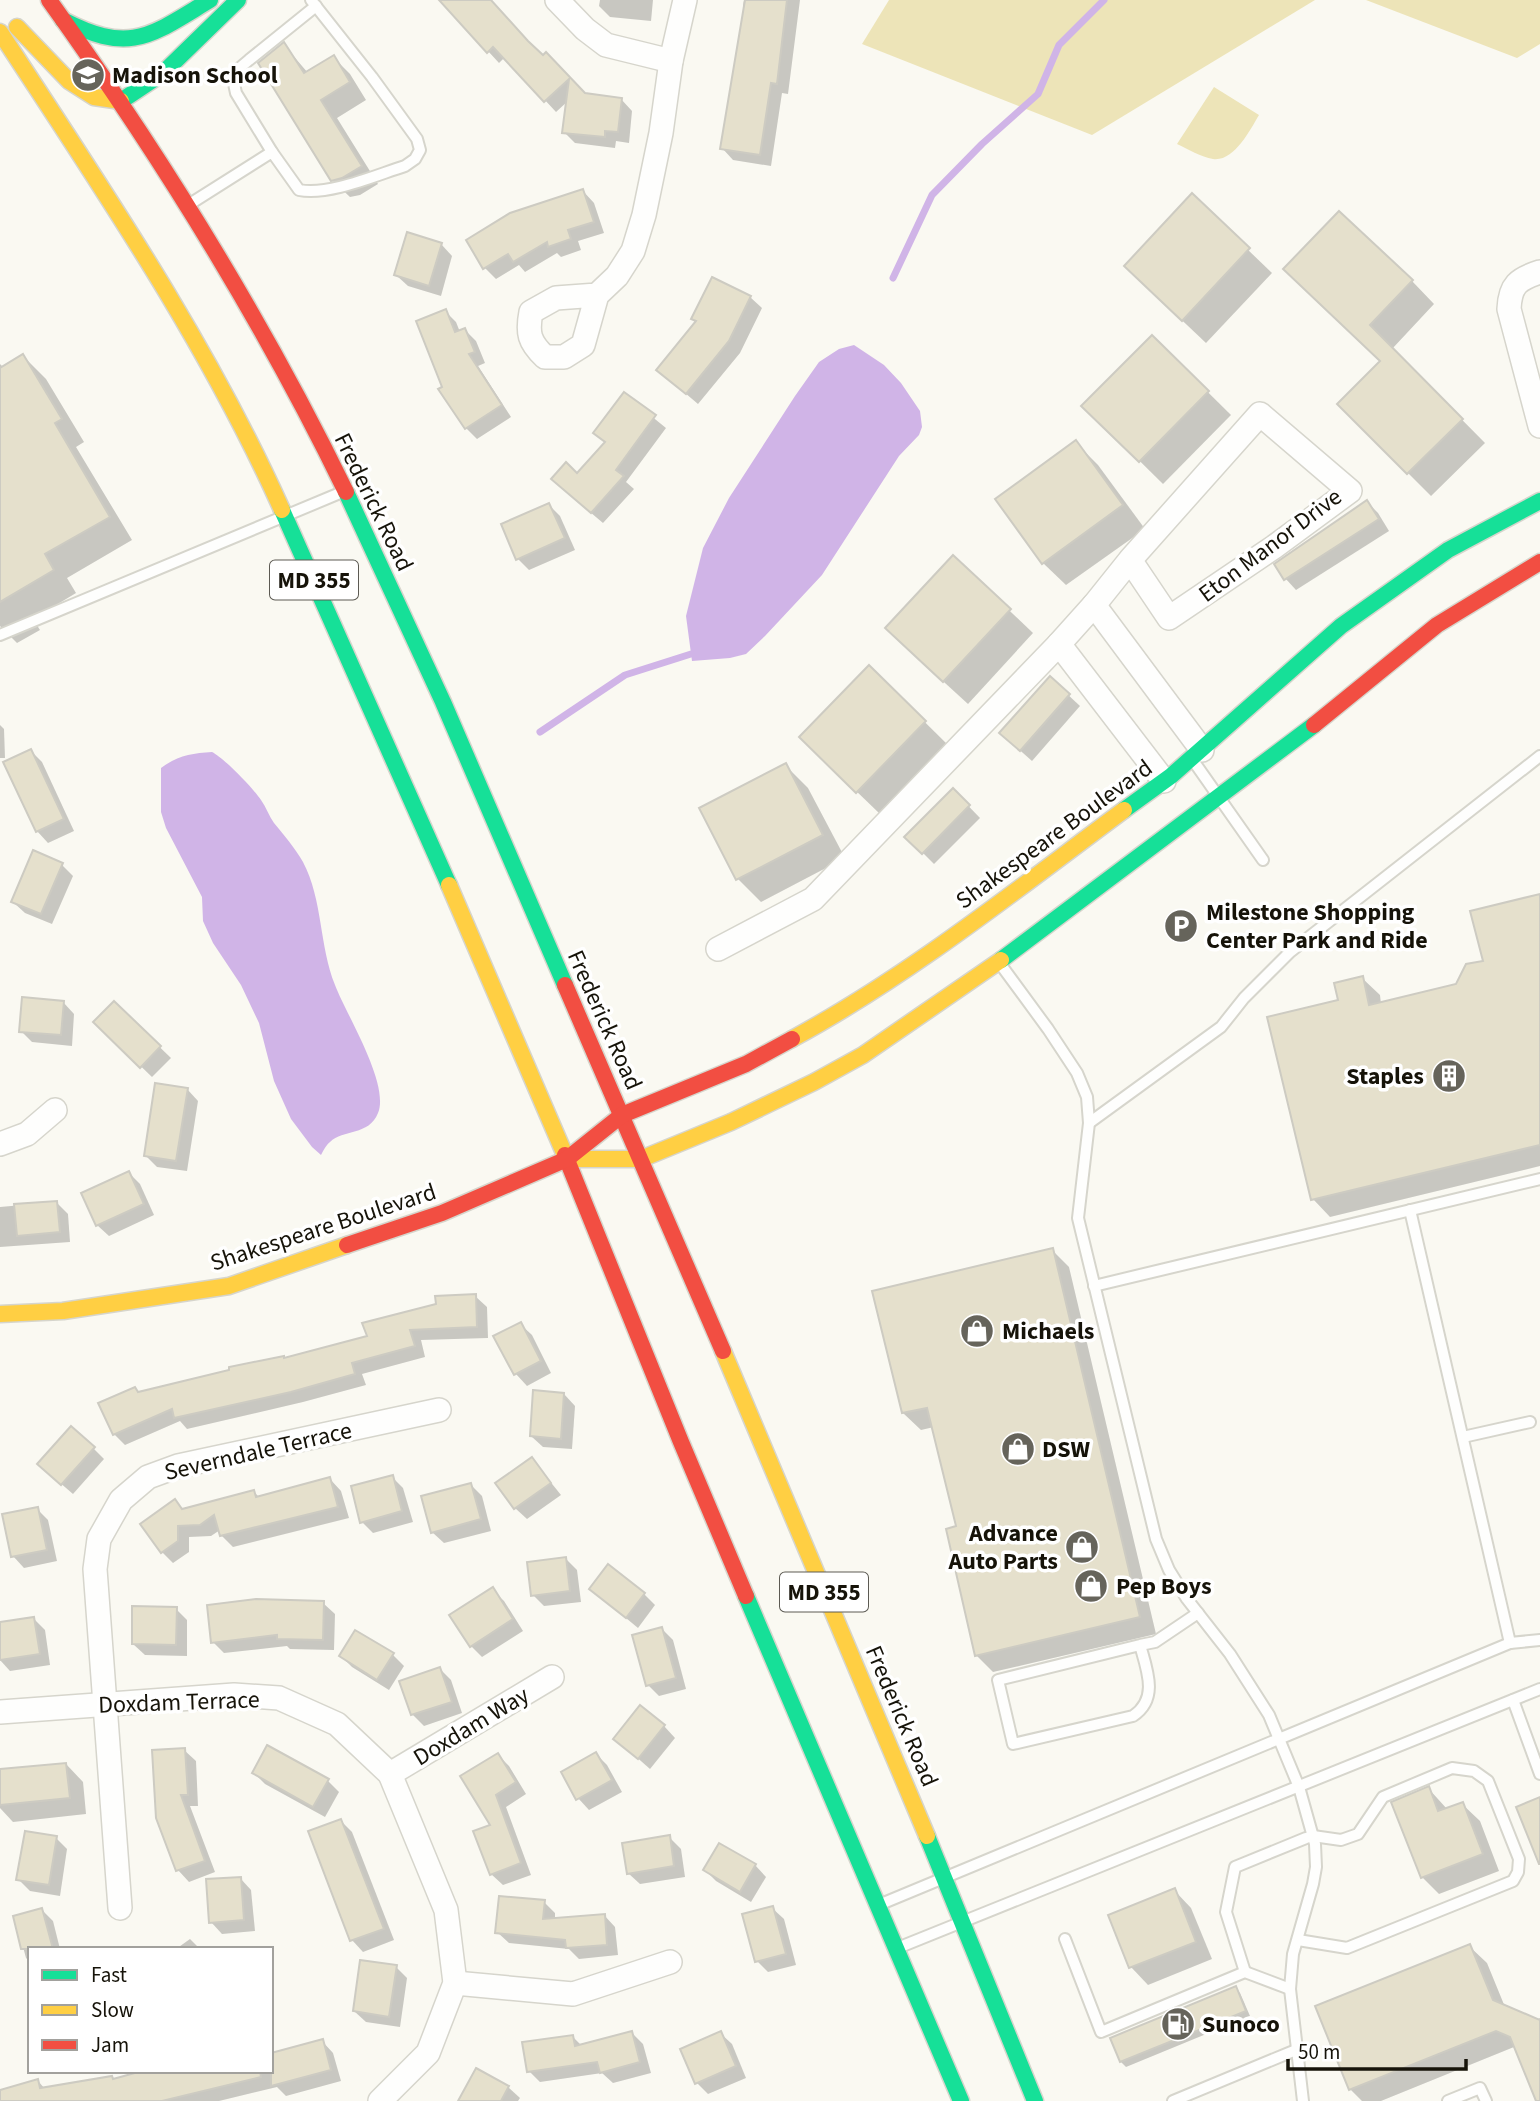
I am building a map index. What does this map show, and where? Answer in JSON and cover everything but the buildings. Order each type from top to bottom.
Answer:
[{"type":"main road","name":"Frederick Road","points":[[49,0],[121,101],[187,205],[268,342],[345,491],[417,647],[641,1159],[945,1877],[1035,2101]]},
{"type":"main road","points":[[63,20],[83,32],[106,40],[123,40],[145,36],[210,0]]},
{"type":"main road","points":[[4,13],[69,81],[94,97],[121,101],[163,73],[238,0]]},
{"type":"main road","name":"MD 355","points":[[0,32],[159,276],[254,447],[403,780],[567,1159],[681,1442],[961,2101]]},
{"type":"main road","name":"Shakespeare Boulevard","points":[[0,1314],[63,1311],[229,1286],[442,1213],[567,1159],[622,1115],[746,1064],[834,1016],[899,975],[1197,755],[1341,626],[1448,550],[1540,501]]},
{"type":"main road","name":"Shakespeare Boulevard","points":[[567,1159],[641,1159],[731,1122],[824,1077],[908,1026],[999,962],[1348,700],[1437,625],[1540,562]]},
{"type":"street","points":[[557,0],[585,29],[606,45],[671,61]]},
{"type":"street","points":[[597,295],[617,276],[633,251],[644,215],[661,133],[671,61],[685,0]]},
{"type":"street","points":[[1540,272],[1524,277],[1510,292],[1509,309],[1540,426]]},
{"type":"street","name":"Eton Manor Drive","points":[[718,949],[813,899],[1059,644],[1130,560],[1260,414],[1350,491],[1275,547],[1169,618],[1130,560]]},
{"type":"street","points":[[1094,605],[1197,755]]},
{"type":"street","points":[[1059,644],[1164,781]]},
{"type":"street","points":[[0,1144],[27,1134],[55,1110]]},
{"type":"street","name":"Severndale Terrace","points":[[120,1908],[95,1569],[99,1539],[121,1500],[148,1477],[178,1466],[439,1410]]},
{"type":"street","name":"Doxdam Way","points":[[390,1774],[552,1677]]},
{"type":"street","name":"Doxdam Terrace","points":[[0,1712],[234,1695],[279,1698],[337,1724],[390,1774],[446,1910],[455,1983],[428,2053],[380,2101]]},
{"type":"street","points":[[455,1983],[573,1994],[670,1962]]},
{"type":"lane","points":[[314,3],[373,77],[417,139],[421,150],[415,159],[405,166],[331,188],[307,192],[299,190],[272,152],[236,93],[233,79],[236,71],[314,3]]},
{"type":"lane","points":[[187,205],[272,152]]},
{"type":"lane","points":[[0,635],[345,491]]},
{"type":"lane","points":[[1197,755],[1219,797],[1263,860]]},
{"type":"lane","points":[[1089,1123],[1221,1027],[1244,998],[1290,952],[1540,756]]},
{"type":"lane","points":[[999,962],[1048,1029],[1076,1073],[1087,1097],[1089,1123],[1078,1218],[1156,1539],[1169,1570],[1230,1654],[1269,1715],[1299,1787],[1313,1836],[1316,1867],[1293,1954],[1290,1989],[1303,2101]]},
{"type":"lane","points":[[1094,1286],[1540,1179]]},
{"type":"lane","points":[[1410,1210],[1510,1643]]},
{"type":"lane","points":[[1463,1437],[1530,1422]]},
{"type":"lane","points":[[1140,1645],[1149,1688],[1143,1710],[1133,1716],[1013,1744],[998,1680],[1140,1645],[1155,1642],[1198,1613]]},
{"type":"lane","points":[[878,1906],[1510,1643],[1540,1640]]},
{"type":"lane","points":[[897,1949],[1540,1689]]},
{"type":"lane","points":[[1513,1700],[1540,1774]]},
{"type":"lane","points":[[1245,1972],[1226,1912],[1235,1867],[1313,1836],[1341,1840],[1359,1834],[1383,1797],[1452,1768],[1474,1771],[1488,1781],[1519,1859],[1518,1872],[1513,1881],[1347,1948],[1297,1940]]},
{"type":"lane","points":[[1065,1939],[1101,2032],[1245,1972],[1290,1989]]},
{"type":"lane","points":[[1173,2101],[1296,2050]]},
{"type":"lane","points":[[1448,2101],[1480,2088],[1486,2101]]},
{"type":"shaded area","points":[[889,0],[1315,0],[1092,135],[862,44]]},
{"type":"shaded area","points":[[1366,0],[1540,0],[1540,44],[1517,58]]},
{"type":"shaded area","points":[[1214,87],[1259,115],[1234,150],[1221,159],[1199,155],[1177,144]]},
{"type":"shaded area","points":[[854,345],[884,365],[901,383],[920,411],[922,427],[919,435],[899,456],[822,575],[765,636],[746,654],[692,661],[686,616],[703,548],[729,498],[819,362],[839,349]]},
{"type":"shaded area","points":[[212,752],[231,767],[257,795],[303,862],[318,907],[326,954],[335,985],[373,1067],[378,1085],[380,1100],[374,1120],[362,1129],[335,1138],[321,1155],[291,1119],[274,1081],[259,1023],[241,985],[213,943],[203,921],[202,897],[166,828],[161,812],[161,768],[185,756]]},
{"type":"waterway","points":[[893,278],[932,195],[982,144],[1038,94],[1059,45],[1104,0]]},
{"type":"waterway","points":[[540,732],[625,675],[691,654]]},
{"type":"traffic: fast","points":[[63,20],[106,37],[140,37],[171,23],[210,0]]},
{"type":"traffic: fast","points":[[121,101],[163,73],[238,0]]},
{"type":"traffic: fast","points":[[346,492],[443,702],[565,985]]},
{"type":"traffic: fast","points":[[1124,810],[1171,776],[1341,626],[1448,550],[1540,501]]},
{"type":"traffic: fast","points":[[282,510],[449,885]]},
{"type":"traffic: fast","points":[[1001,960],[1314,725]]},
{"type":"traffic: fast","points":[[746,1596],[961,2101]]},
{"type":"traffic: fast","points":[[927,1836],[1035,2101]]},
{"type":"traffic: slow","points":[[17,27],[69,81],[94,97],[121,101]]},
{"type":"traffic: slow","points":[[0,32],[114,207],[186,325],[220,385],[282,510]]},
{"type":"traffic: slow","points":[[792,1039],[920,960],[1124,810]]},
{"type":"traffic: slow","points":[[449,885],[565,1155]]},
{"type":"traffic: slow","points":[[567,1159],[641,1159],[731,1122],[863,1055],[1001,960]]},
{"type":"traffic: slow","points":[[0,1314],[63,1311],[229,1286],[347,1245]]},
{"type":"traffic: slow","points":[[723,1351],[927,1836]]},
{"type":"traffic: jam","points":[[49,0],[131,118],[245,301],[346,492]]},
{"type":"traffic: jam","points":[[1314,725],[1437,625],[1540,562]]},
{"type":"traffic: jam","points":[[565,985],[723,1351]]},
{"type":"traffic: jam","points":[[347,1245],[442,1213],[567,1159],[622,1115],[746,1064],[792,1039]]},
{"type":"traffic: jam","points":[[565,1155],[746,1596]]},
{"type":"place","name":"Madison School","points":[[88,75]]},
{"type":"place","name":"Milestone Shopping Center Park and Ride","points":[[1181,926]]},
{"type":"place","name":"Staples","points":[[1449,1076]]},
{"type":"place","name":"Michaels","points":[[977,1331]]},
{"type":"place","name":"DSW","points":[[1018,1449]]},
{"type":"place","name":"Advance Auto Parts","points":[[1082,1547]]},
{"type":"place","name":"Pep Boys","points":[[1091,1586]]},
{"type":"place","name":"Sunoco","points":[[1178,2024]]}]
